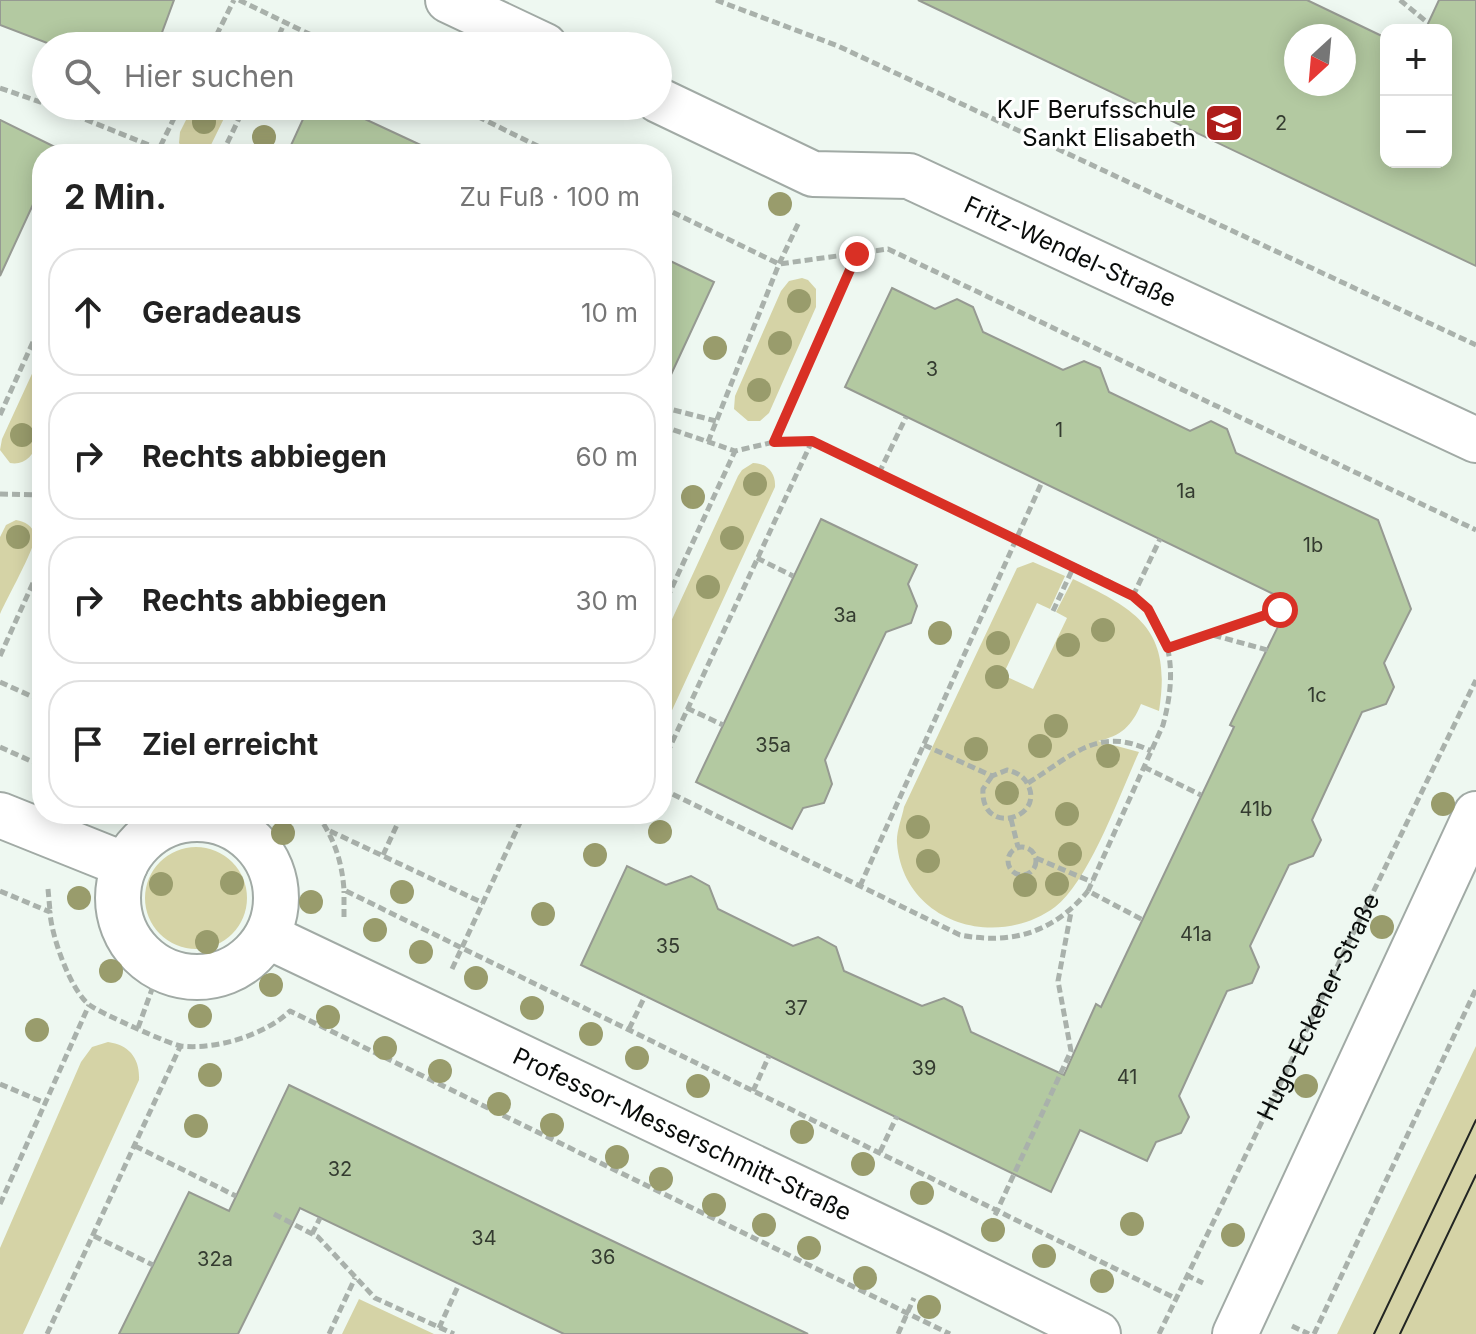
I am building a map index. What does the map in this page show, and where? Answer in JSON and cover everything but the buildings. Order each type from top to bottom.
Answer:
[{"type":"street","points":[[448,0],[515,32]]},
{"type":"street","name":"Fritz-Wendel-Straße","points":[[672,107],[813,174],[909,176],[1476,440]]},
{"type":"street","points":[[1235,1334],[1476,814]]},
{"type":"street","points":[[0,815],[125,865]]},
{"type":"street","points":[[171,824],[144,839],[125,865],[119,884],[118,905],[122,924],[143,956],[160,967],[189,976],[219,975],[246,960],[267,936],[274,918],[274,879],[267,860],[240,831],[218,824]]},
{"type":"street","name":"Professor-Messerschmitt-Straße","points":[[267,936],[1098,1334]]},
{"type":"path","points":[[219,32],[237,0],[305,32]]},
{"type":"path","points":[[260,10],[265,0]]},
{"type":"path","points":[[716,0],[838,46],[1476,345]]},
{"type":"path","points":[[1400,0],[1428,23]]},
{"type":"path","points":[[280,32],[285,22]]},
{"type":"path","points":[[0,88],[32,99]]},
{"type":"path","points":[[85,120],[142,144]]},
{"type":"path","points":[[162,144],[173,120]]},
{"type":"path","points":[[227,144],[238,120]]},
{"type":"path","points":[[485,120],[534,144]]},
{"type":"path","points":[[672,212],[779,264],[888,249],[1476,530]]},
{"type":"path","points":[[774,442],[857,254]]},
{"type":"path","points":[[708,442],[779,264]]},
{"type":"path","points":[[0,415],[32,344]]},
{"type":"path","points":[[672,410],[716,421]]},
{"type":"path","points":[[879,473],[906,417]]},
{"type":"path","points":[[672,429],[735,451],[774,442],[812,441],[1074,566],[1133,596],[1148,609],[1168,648],[1173,673],[1163,725],[1088,891],[1072,911],[1044,929],[1012,938],[983,940],[960,935],[672,794]]},
{"type":"path","points":[[672,742],[812,441]]},
{"type":"path","points":[[672,587],[735,451]]},
{"type":"path","points":[[860,886],[1042,482]]},
{"type":"path","points":[[0,494],[32,495]]},
{"type":"path","points":[[1133,596],[1160,539]]},
{"type":"path","points":[[757,558],[793,576]]},
{"type":"path","points":[[1053,611],[1074,566]]},
{"type":"path","points":[[0,656],[32,585]]},
{"type":"path","points":[[1168,648],[1280,610],[1285,600]]},
{"type":"path","points":[[1209,634],[1271,651]]},
{"type":"path","name":"Hugo-Eckener-Straße","points":[[1159,1334],[1476,680]]},
{"type":"path","points":[[0,682],[32,696]]},
{"type":"path","points":[[687,708],[723,725]]},
{"type":"path","points":[[1028,783],[1096,741],[1130,741],[1151,751]]},
{"type":"path","points":[[924,745],[992,776]]},
{"type":"path","points":[[0,747],[32,761]]},
{"type":"path","points":[[1144,767],[1201,795]]},
{"type":"path","points":[[1007,770],[1028,783],[1030,797],[1028,805],[1011,819],[995,816],[984,805],[986,781],[1007,770]]},
{"type":"path","points":[[1011,819],[1018,847]]},
{"type":"path","points":[[324,824],[342,864],[344,890],[1175,1298]]},
{"type":"path","points":[[383,855],[397,824]]},
{"type":"path","points":[[462,947],[519,824]]},
{"type":"path","points":[[329,830],[483,903]]},
{"type":"path","points":[[1036,858],[1034,868],[1027,874],[1014,872],[1008,861],[1010,852],[1018,847],[1031,849],[1036,858],[1092,882]]},
{"type":"path","points":[[0,891],[50,912],[50,929],[68,973],[89,1005],[138,1028],[180,1047],[234,1042],[278,1023],[290,1011],[950,1334]]},
{"type":"path","points":[[1088,891],[1143,920]]},
{"type":"path","points":[[997,1211],[1074,1053],[1058,981],[1072,911]]},
{"type":"path","points":[[138,1028],[160,967]]},
{"type":"path","points":[[1314,1334],[1476,989]]},
{"type":"path","points":[[629,1029],[645,996]]},
{"type":"path","points":[[0,1204],[89,1005]]},
{"type":"path","points":[[47,1334],[180,1047]]},
{"type":"path","points":[[753,1091],[769,1056]]},
{"type":"path","points":[[0,1084],[45,1103]]},
{"type":"path","points":[[880,1152],[897,1116]]},
{"type":"path","points":[[135,1146],[236,1196]]},
{"type":"path","points":[[274,1214],[318,1237],[375,1298],[454,1334]]},
{"type":"path","points":[[312,1234],[320,1218]]},
{"type":"path","points":[[94,1236],[153,1265]]},
{"type":"path","points":[[329,1334],[355,1278]]},
{"type":"path","points":[[439,1328],[459,1284]]},
{"type":"shaded area","points":[[186,120],[223,120],[211,144],[180,144],[180,132]]},
{"type":"shaded area","points":[[802,278],[816,289],[816,307],[769,413],[760,421],[748,421],[734,409],[735,396],[781,291],[789,281]]},
{"type":"shaded area","points":[[32,374],[32,453],[24,461],[10,463],[0,450],[2,439]]},
{"type":"shaded area","points":[[753,463],[762,465],[770,470],[775,487],[672,710],[672,619],[742,470]]},
{"type":"shaded area","points":[[16,520],[30,527],[32,547],[0,614],[0,537],[6,525]]},
{"type":"shaded area","points":[[1033,562],[1065,576],[1050,609],[1037,603],[1003,675],[1033,689],[1067,618],[1056,612],[1073,579],[1133,613],[1146,627],[1155,642],[1160,661],[1162,683],[1159,711],[1141,704],[1125,729],[1098,741],[1139,752],[1103,836],[1068,895],[1055,907],[1031,920],[1006,927],[980,927],[956,921],[934,910],[916,893],[903,870],[897,834],[904,807],[1017,568]]},
{"type":"shaded area","points":[[196,847],[215,851],[232,862],[243,879],[247,898],[243,917],[232,934],[215,945],[196,949],[177,945],[160,934],[149,917],[145,898],[149,879],[160,862],[177,851]]},
{"type":"shaded area","points":[[108,1042],[122,1046],[132,1054],[138,1065],[139,1080],[23,1334],[0,1334],[0,1248],[81,1062],[92,1047]]},
{"type":"shaded area","points":[[1476,1046],[1476,1334],[1337,1334]]},
{"type":"shaded area","points":[[359,1299],[434,1334],[342,1334]]},
{"type":"tram line","points":[[1374,1334],[1476,1120]]},
{"type":"tram line","points":[[1400,1334],[1476,1175]]},
{"type":"place","name":"KJF Berufsschule Sankt Elisabeth","points":[[1224,123]]},
{"type":"route","points":[[857,254],[774,442],[812,441],[1133,596],[1148,609],[1168,648],[1280,610]]}]
